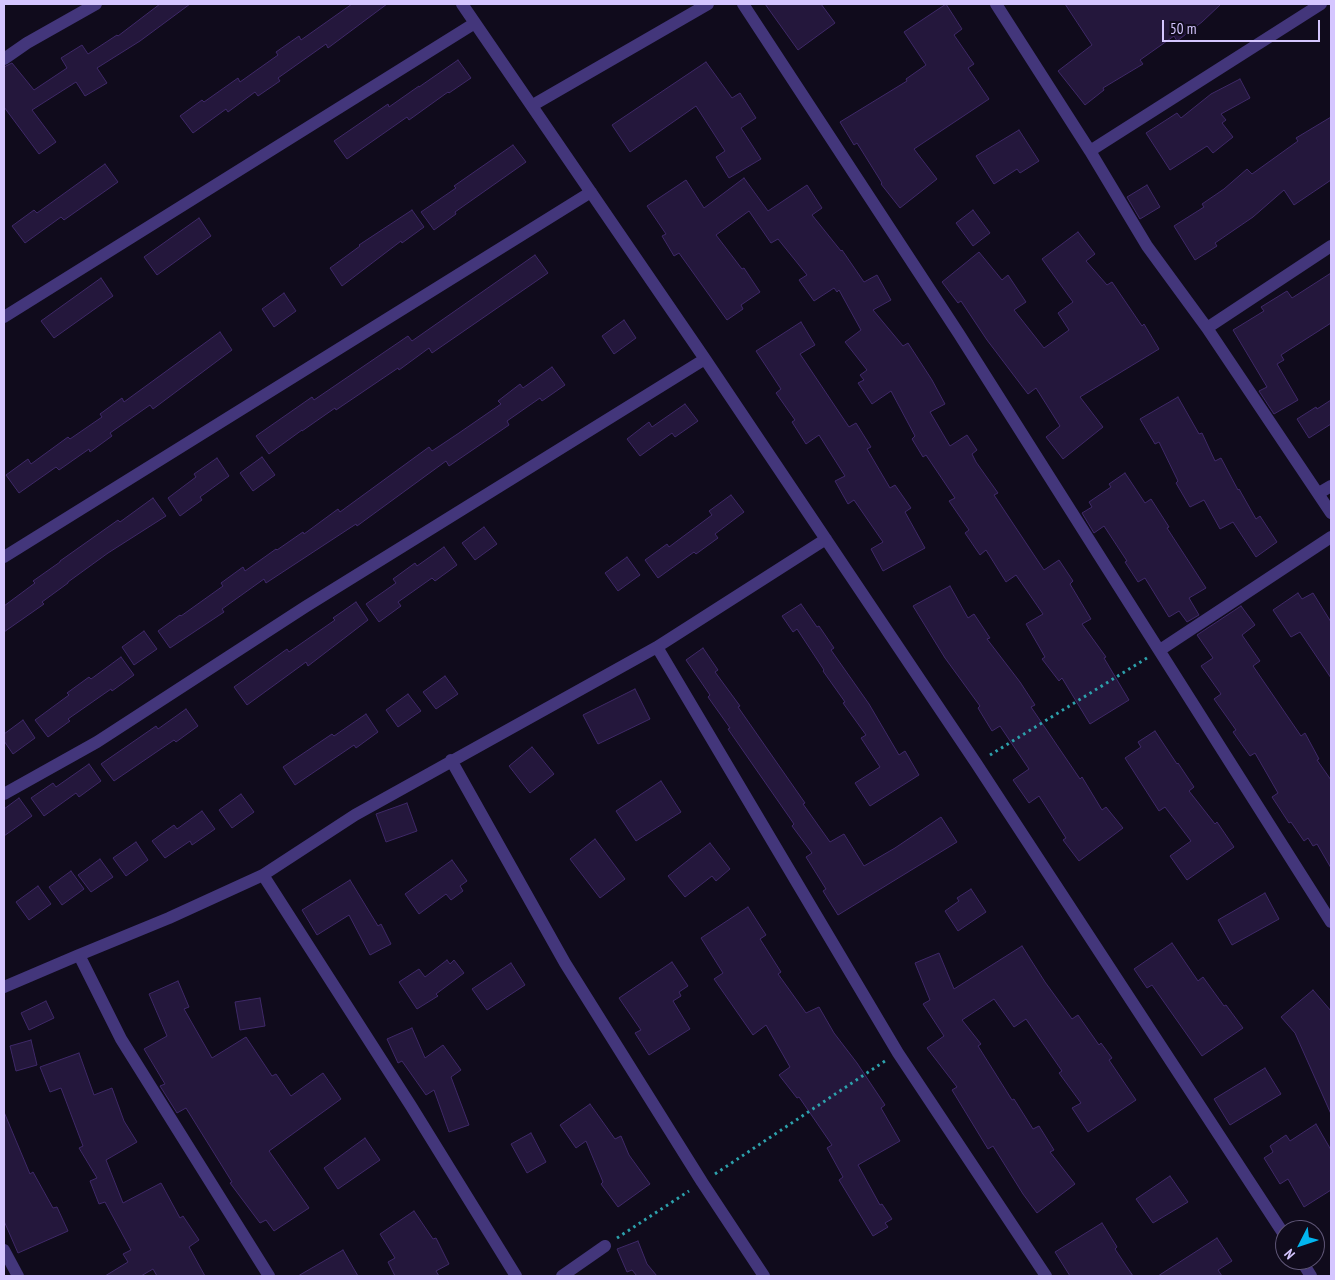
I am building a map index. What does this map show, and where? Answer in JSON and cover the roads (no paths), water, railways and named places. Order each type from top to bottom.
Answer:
[{"type":"street","points":[[4,59],[27,43],[96,4]]},
{"type":"street","points":[[462,4],[533,105],[826,539],[976,764],[1275,1221]]},
{"type":"street","points":[[533,105],[708,4]]},
{"type":"street","points":[[743,4],[959,334],[1331,922]]},
{"type":"street","points":[[996,4],[1090,150],[1148,246],[1208,328],[1331,513]]},
{"type":"street","points":[[1090,150],[1321,4]]},
{"type":"street","points":[[4,317],[475,23]]},
{"type":"street","points":[[4,557],[591,192]]},
{"type":"street","points":[[1208,328],[1331,246]]},
{"type":"street","points":[[4,794],[97,742],[305,607],[705,359]]},
{"type":"street","points":[[1318,493],[1331,486]]},
{"type":"street","points":[[1160,650],[1331,537]]},
{"type":"street","points":[[4,987],[169,918],[263,875],[355,815],[657,647],[826,539]]},
{"type":"street","points":[[657,647],[898,1053],[1046,1276]]},
{"type":"street","points":[[451,760],[565,963],[702,1182],[764,1276]]},
{"type":"street","points":[[263,875],[411,1106],[516,1276]]},
{"type":"street","points":[[79,955],[121,1040],[269,1276]]},
{"type":"street","points":[[562,1276],[606,1246]]},
{"type":"street","points":[[4,1250],[18,1276]]}]
